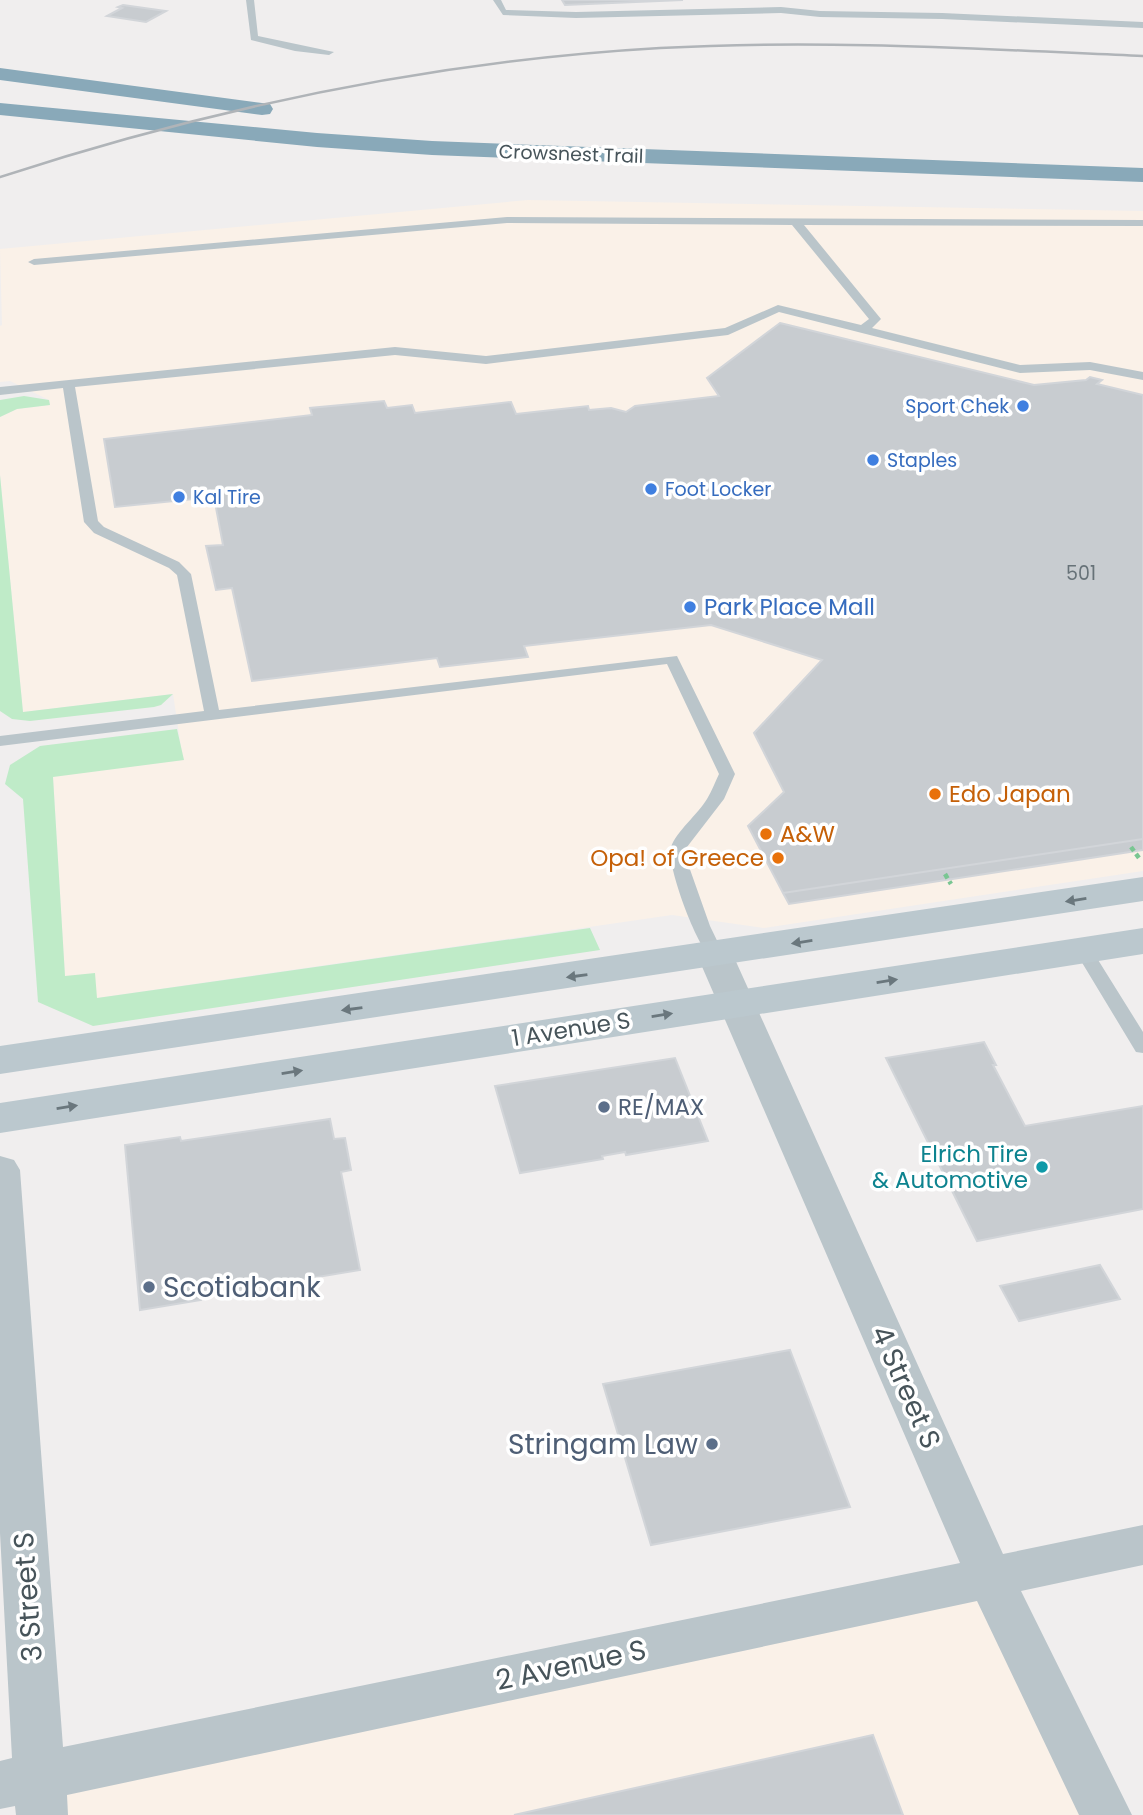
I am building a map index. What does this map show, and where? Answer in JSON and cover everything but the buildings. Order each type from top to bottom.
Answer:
[{"type":"highway","points":[[0,74],[279,111]]},
{"type":"highway","name":"Crowsnest Trail","points":[[0,92],[411,130],[641,142],[1143,157]]},
{"type":"highway","name":"Crowsnest Trail","points":[[0,109],[317,140],[446,149],[1143,175]]},
{"type":"highway","points":[[0,120],[386,151],[585,160],[799,164],[1143,183]]},
{"type":"highway","points":[[489,129],[641,142]]},
{"type":"street","points":[[0,1060],[1143,889]]},
{"type":"street","name":"1 Avenue S","points":[[0,1118],[1143,941]]},
{"type":"street","name":"4 Street S","points":[[715,955],[990,1577],[1106,1815]]},
{"type":"street","name":"3 Street S","points":[[0,1170],[27,1792]]},
{"type":"street","name":"2 Avenue S","points":[[27,1792],[1143,1545]]},
{"type":"lane","points":[[250,0],[254,38],[295,48],[329,52]]},
{"type":"lane","points":[[497,0],[503,12],[576,15],[781,10],[820,14],[1143,25]]},
{"type":"lane","points":[[774,0],[781,10]]},
{"type":"lane","points":[[34,262],[507,220],[1143,223]]},
{"type":"lane","points":[[795,220],[875,319],[863,330]]},
{"type":"lane","points":[[0,391],[395,351],[486,360],[728,331],[778,308],[1020,369],[1090,366],[1143,376]]},
{"type":"lane","points":[[68,383],[92,522],[99,530],[181,570],[212,715]]},
{"type":"lane","points":[[0,741],[672,659],[727,774],[716,799],[679,847],[678,861],[701,926],[715,955]]},
{"type":"lane","points":[[1084,951],[1143,1047]]},
{"type":"shaded area","points":[[528,200],[1143,211],[1143,871],[764,928],[672,915],[97,998],[65,977],[53,776],[183,760],[173,694],[23,712],[0,475],[0,417],[17,409],[50,405],[49,400],[10,381],[0,382],[0,249]]},
{"type":"shaded area","points":[[990,1577],[1106,1815],[42,1815],[40,1776]]},
{"type":"green space","points":[[24,396],[49,400],[50,405],[17,409],[0,417],[0,400]]},
{"type":"green space","points":[[0,475],[23,712],[173,694],[161,705],[30,721],[12,719],[0,711]]},
{"type":"green space","points":[[177,729],[184,760],[53,777],[65,976],[95,973],[97,998],[590,928],[600,950],[93,1026],[38,1002],[23,799],[5,784],[10,765],[40,746]]},
{"type":"railway","points":[[0,177],[162,129],[326,91],[409,76],[576,54],[781,44],[1143,56]]},
{"type":"place","name":"Sport Chek","points":[[1023,406]]},
{"type":"place","name":"Staples","points":[[873,460]]},
{"type":"place","name":"Foot Locker","points":[[651,489]]},
{"type":"place","name":"Kal Tire","points":[[179,497]]},
{"type":"place","name":"Park Place Mall","points":[[690,607]]},
{"type":"place","name":"Edo Japan","points":[[935,794]]},
{"type":"place","name":"A&W","points":[[766,834]]},
{"type":"place","name":"Opa! of Greece","points":[[778,858]]},
{"type":"place","name":"RE/MAX","points":[[604,1107]]},
{"type":"place","name":"Elrich Tire & Automotive","points":[[1042,1167]]},
{"type":"place","name":"Scotiabank","points":[[149,1287]]},
{"type":"place","name":"Stringam Law","points":[[712,1444]]}]
